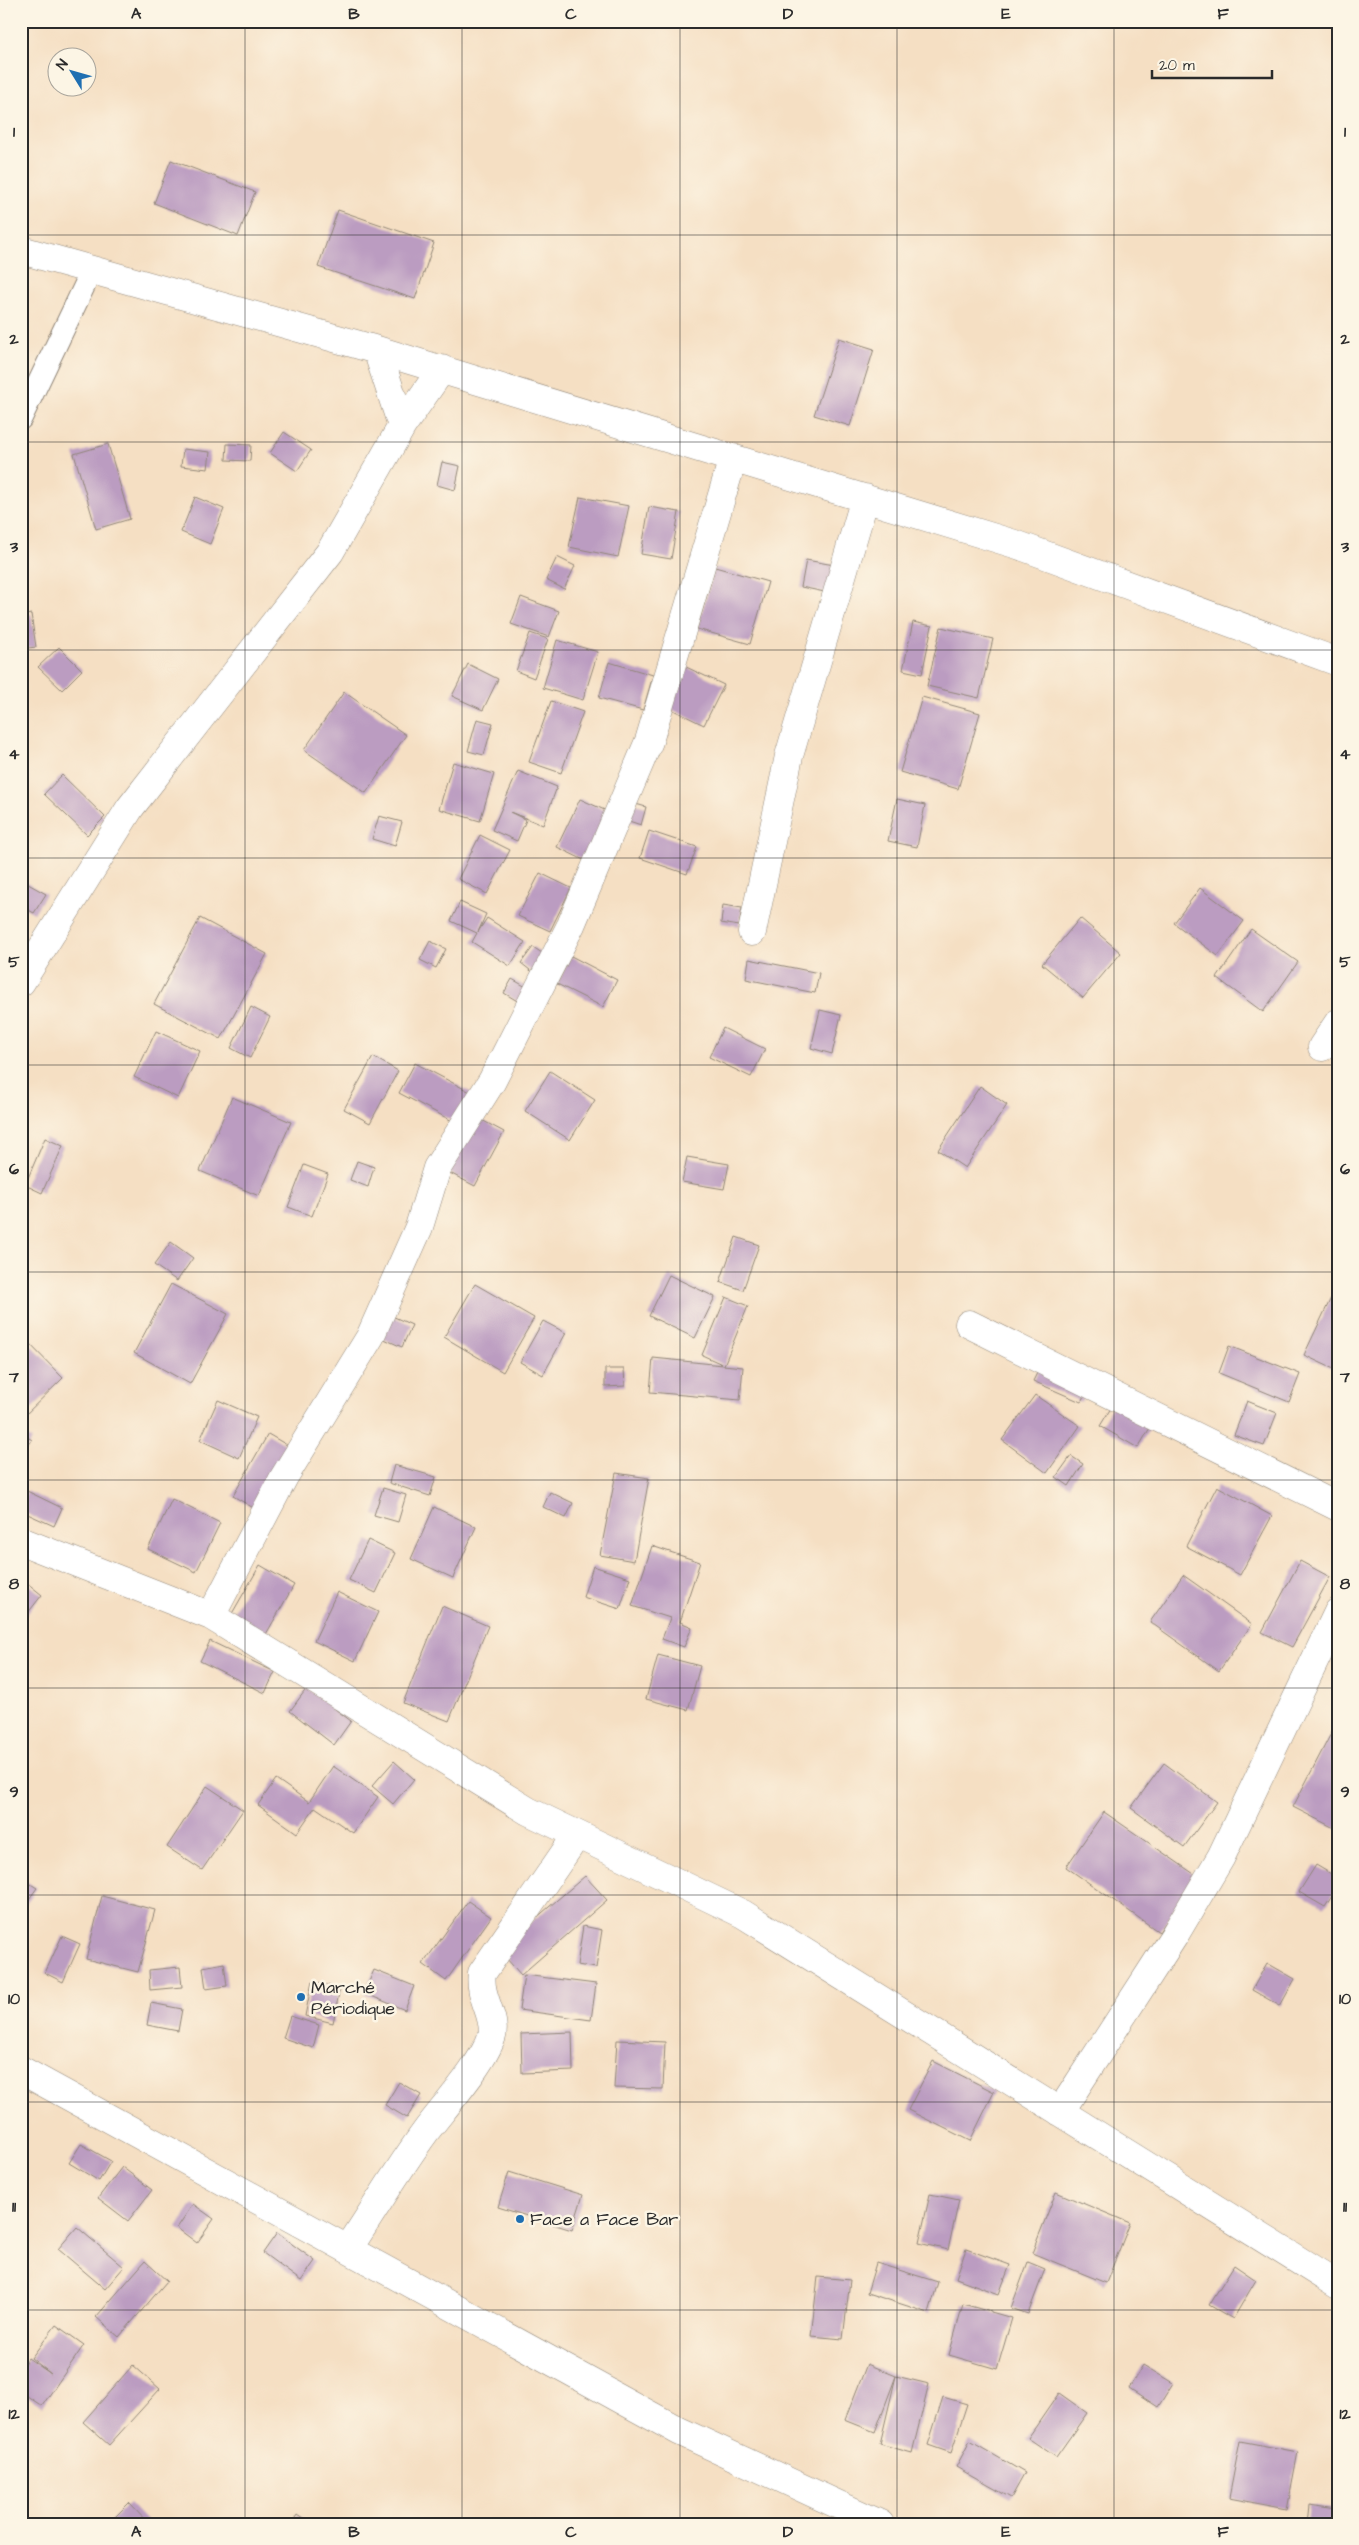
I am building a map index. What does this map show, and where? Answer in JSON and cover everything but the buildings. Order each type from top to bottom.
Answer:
[{"type":"street","points":[[21,250],[377,350],[1018,545],[1338,662]]},
{"type":"street","points":[[377,350],[402,426]]},
{"type":"street","points":[[21,982],[130,808],[330,552],[402,426],[442,370]]},
{"type":"street","points":[[211,1616],[284,1477],[370,1337],[419,1227],[437,1168],[492,1081],[571,925],[649,741],[734,458]]},
{"type":"street","points":[[752,932],[789,756],[865,498]]},
{"type":"street","points":[[1322,1047],[1338,1023]]},
{"type":"street","points":[[969,1324],[1338,1507]]},
{"type":"street","points":[[21,1541],[211,1616],[528,1811],[743,1914],[1338,2285]]},
{"type":"street","points":[[1060,2112],[1174,1936],[1221,1857],[1338,1612]]},
{"type":"street","points":[[348,2249],[425,2132],[475,2066],[492,2036],[492,2025],[480,1986],[482,1973],[577,1835]]},
{"type":"street","points":[[21,2070],[679,2431],[880,2524]]},
{"type":"lane","points":[[21,419],[92,270]]},
{"type":"place","name":"Marché Périodique","points":[[301,1997]]},
{"type":"place","name":"Face a Face Bar","points":[[520,2219]]}]
